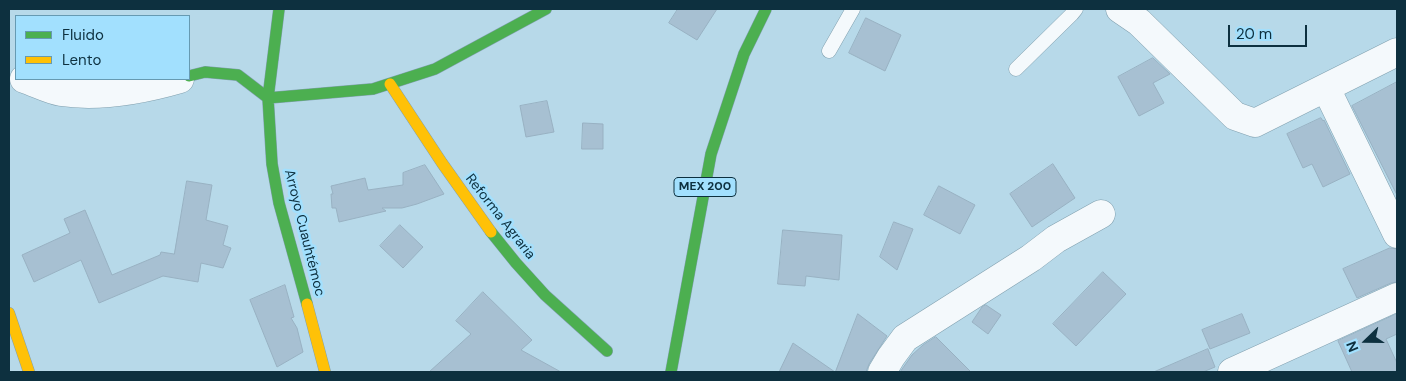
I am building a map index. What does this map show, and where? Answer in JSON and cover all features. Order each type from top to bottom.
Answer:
[{"type":"main road","points":[[268,98],[279,9]]},
{"type":"main road","points":[[190,76],[205,72],[238,76],[268,98],[373,89],[435,68],[546,9]]},
{"type":"main road","name":"MEX 200","points":[[671,372],[711,154],[744,54],[766,9]]},
{"type":"main road","name":"Reforma Agraria","points":[[390,84],[456,184],[508,254],[538,289],[607,351]]},
{"type":"main road","name":"Arroyo Cuauhtémoc","points":[[268,98],[272,164],[279,203],[325,372]]},
{"type":"main road","points":[[9,313],[29,372]]},
{"type":"street","points":[[1120,9],[1139,22],[1235,116],[1255,123],[1397,52]]},
{"type":"street","points":[[27,80],[60,92],[102,95],[176,80]]},
{"type":"street","points":[[1326,88],[1397,234]]},
{"type":"street","points":[[882,372],[905,338],[1031,258],[1056,239],[1101,214]]},
{"type":"street","points":[[1232,372],[1397,298]]},
{"type":"lane","points":[[829,51],[853,9]]},
{"type":"lane","points":[[1016,69],[1076,9]]},
{"type":"building","points":[[678,9],[717,9],[697,40],[669,23]]},
{"type":"building","points":[[866,18],[901,35],[885,71],[849,53]]},
{"type":"building","points":[[1153,58],[1170,74],[1153,83],[1164,103],[1139,116],[1118,77]]},
{"type":"building","points":[[1397,82],[1397,195],[1352,106]]},
{"type":"building","points":[[547,101],[554,132],[526,137],[520,106]]},
{"type":"building","points":[[1321,118],[1324,120],[1350,174],[1323,187],[1312,164],[1303,168],[1287,134]]},
{"type":"building","points":[[583,123],[603,124],[603,149],[582,149]]},
{"type":"building","points":[[1053,164],[1075,198],[1032,227],[1010,194]]},
{"type":"building","points":[[425,165],[444,194],[402,208],[382,208],[386,211],[339,222],[336,208],[332,208],[331,194],[333,194],[331,186],[365,178],[368,190],[403,185],[403,173]]},
{"type":"building","points":[[187,181],[212,185],[206,220],[228,226],[223,245],[231,248],[223,268],[201,263],[198,282],[163,276],[99,303],[81,260],[34,282],[22,255],[70,233],[64,219],[85,210],[112,275],[160,255],[161,252],[174,254]]},
{"type":"building","points":[[939,186],[975,205],[960,234],[924,215]]},
{"type":"building","points":[[894,222],[913,229],[897,270],[880,257]]},
{"type":"building","points":[[400,225],[423,247],[403,268],[380,246]]},
{"type":"building","points":[[783,230],[842,235],[839,280],[806,276],[805,286],[778,284]]},
{"type":"building","points":[[1390,248],[1397,249],[1397,282],[1357,298],[1343,269]]},
{"type":"building","points":[[1103,272],[1126,294],[1076,346],[1053,324]]},
{"type":"building","points":[[285,285],[294,317],[291,318],[297,328],[303,352],[277,367],[250,300]]},
{"type":"building","points":[[483,292],[532,340],[521,350],[561,372],[429,372],[471,334],[456,321]]},
{"type":"building","points":[[986,305],[1001,315],[988,334],[972,322],[982,307]]},
{"type":"building","points":[[858,314],[887,336],[866,372],[835,372]]},
{"type":"building","points":[[1242,314],[1250,333],[1210,349],[1202,330]]},
{"type":"building","points":[[1397,314],[1397,334],[1386,339],[1397,363],[1397,372],[1352,372],[1338,341]]},
{"type":"building","points":[[936,337],[971,372],[900,372],[912,355]]},
{"type":"building","points":[[793,343],[835,372],[779,372]]},
{"type":"building","points":[[1208,349],[1215,367],[1203,372],[1154,372]]},
{"type":"traffic: fast","points":[[279,9],[268,98],[272,164],[279,203],[307,304]]},
{"type":"traffic: fast","points":[[190,76],[205,72],[238,75],[268,98],[373,89],[435,69],[546,9]]},
{"type":"traffic: fast","points":[[671,372],[711,154],[744,54],[766,9]]},
{"type":"traffic: fast","points":[[491,232],[545,295],[607,351]]},
{"type":"traffic: slow","points":[[390,84],[442,163],[491,232]]},
{"type":"traffic: slow","points":[[307,304],[325,372]]},
{"type":"traffic: slow","points":[[9,313],[29,372]]}]
